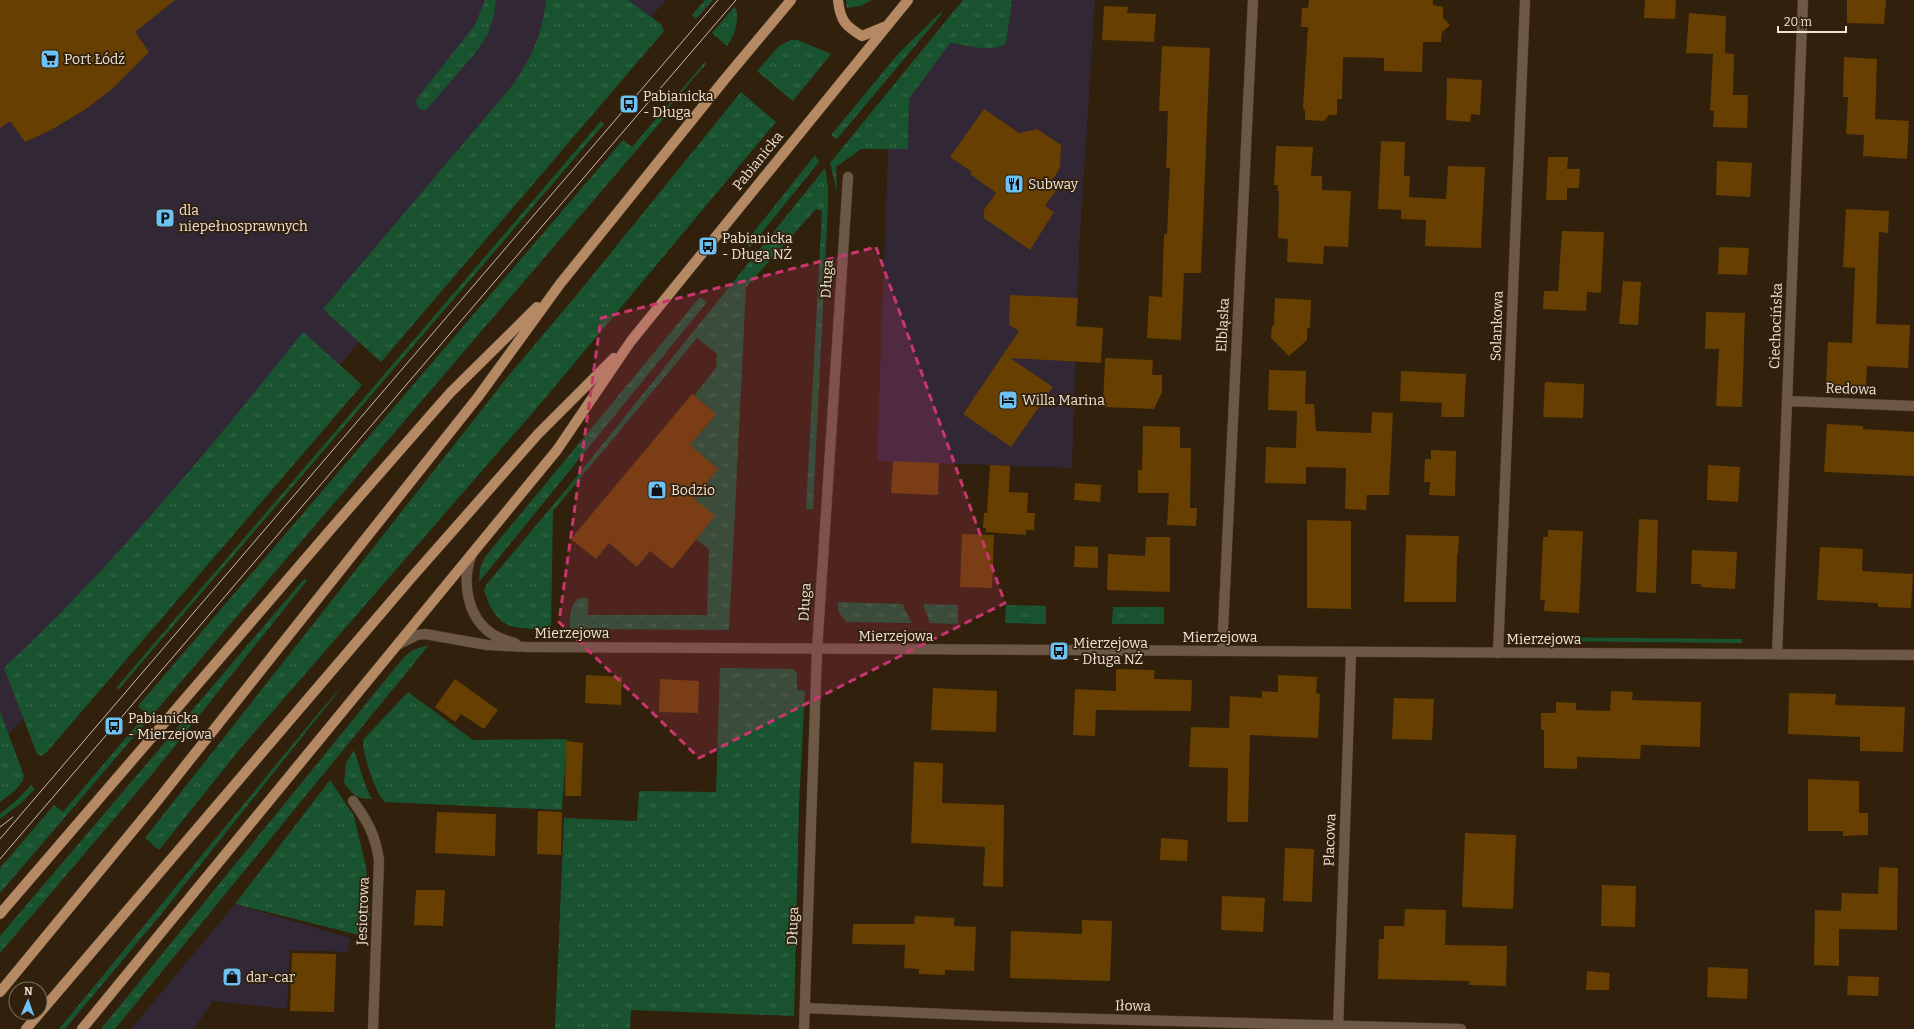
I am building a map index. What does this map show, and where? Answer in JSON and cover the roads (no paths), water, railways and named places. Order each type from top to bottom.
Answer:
[{"type":"main road","points":[[0,992],[154,806],[478,397],[560,284],[725,79],[791,0]]},
{"type":"main road","points":[[838,0],[839,10],[844,22],[862,36],[888,24]]},
{"type":"main road","name":"Pabianicka","points":[[631,341],[908,0]]},
{"type":"main road","points":[[0,914],[450,393],[560,284]]},
{"type":"main road","points":[[82,1029],[399,644],[556,450],[631,341]]},
{"type":"main road","points":[[26,1029],[276,735],[538,434],[631,341]]},
{"type":"street","name":"Elbląska","points":[[1222,652],[1253,0]]},
{"type":"street","name":"Solankowa","points":[[1498,653],[1525,0]]},
{"type":"street","name":"Ciechocińska","points":[[1777,654],[1803,0]]},
{"type":"street","name":"Długa","points":[[804,1029],[817,650],[848,177]]},
{"type":"street","name":"Redowa","points":[[1787,401],[1914,406]]},
{"type":"street","points":[[472,554],[466,584],[470,602],[476,616],[484,627],[494,636],[526,647]]},
{"type":"street","name":"Mierzejowa","points":[[399,644],[408,639],[425,634],[487,645],[526,647],[817,650],[1914,655]]},
{"type":"street","name":"Placowa","points":[[1338,1027],[1351,652]]},
{"type":"street","name":"Jesiotrowa","points":[[353,801],[368,821],[376,840],[379,860],[373,1029]]},
{"type":"street","name":"Iłowa","points":[[804,1008],[993,1016],[1338,1027],[1461,1029]]},
{"type":"tram line","points":[[0,839],[718,0]]},
{"type":"tram line","points":[[0,859],[736,0]]},
{"type":"tram line","points":[[0,827],[13,817]]},
{"type":"place","name":"Port Łódź","points":[[50,59]]},
{"type":"place","name":"Pabianicka - Długa","points":[[629,104]]},
{"type":"place","name":"Subway","points":[[1014,184]]},
{"type":"place","name":"dla niepełnosprawnych","points":[[165,218]]},
{"type":"place","name":"Pabianicka - Długa NŻ","points":[[708,246]]},
{"type":"place","name":"Willa Marina","points":[[1008,400]]},
{"type":"place","name":"Bodzio","points":[[657,490]]},
{"type":"place","name":"Mierzejowa - Długa NŻ","points":[[1059,651]]},
{"type":"place","name":"Pabianicka - Mierzejowa","points":[[114,726]]},
{"type":"place","name":"dar-car","points":[[232,977]]}]
